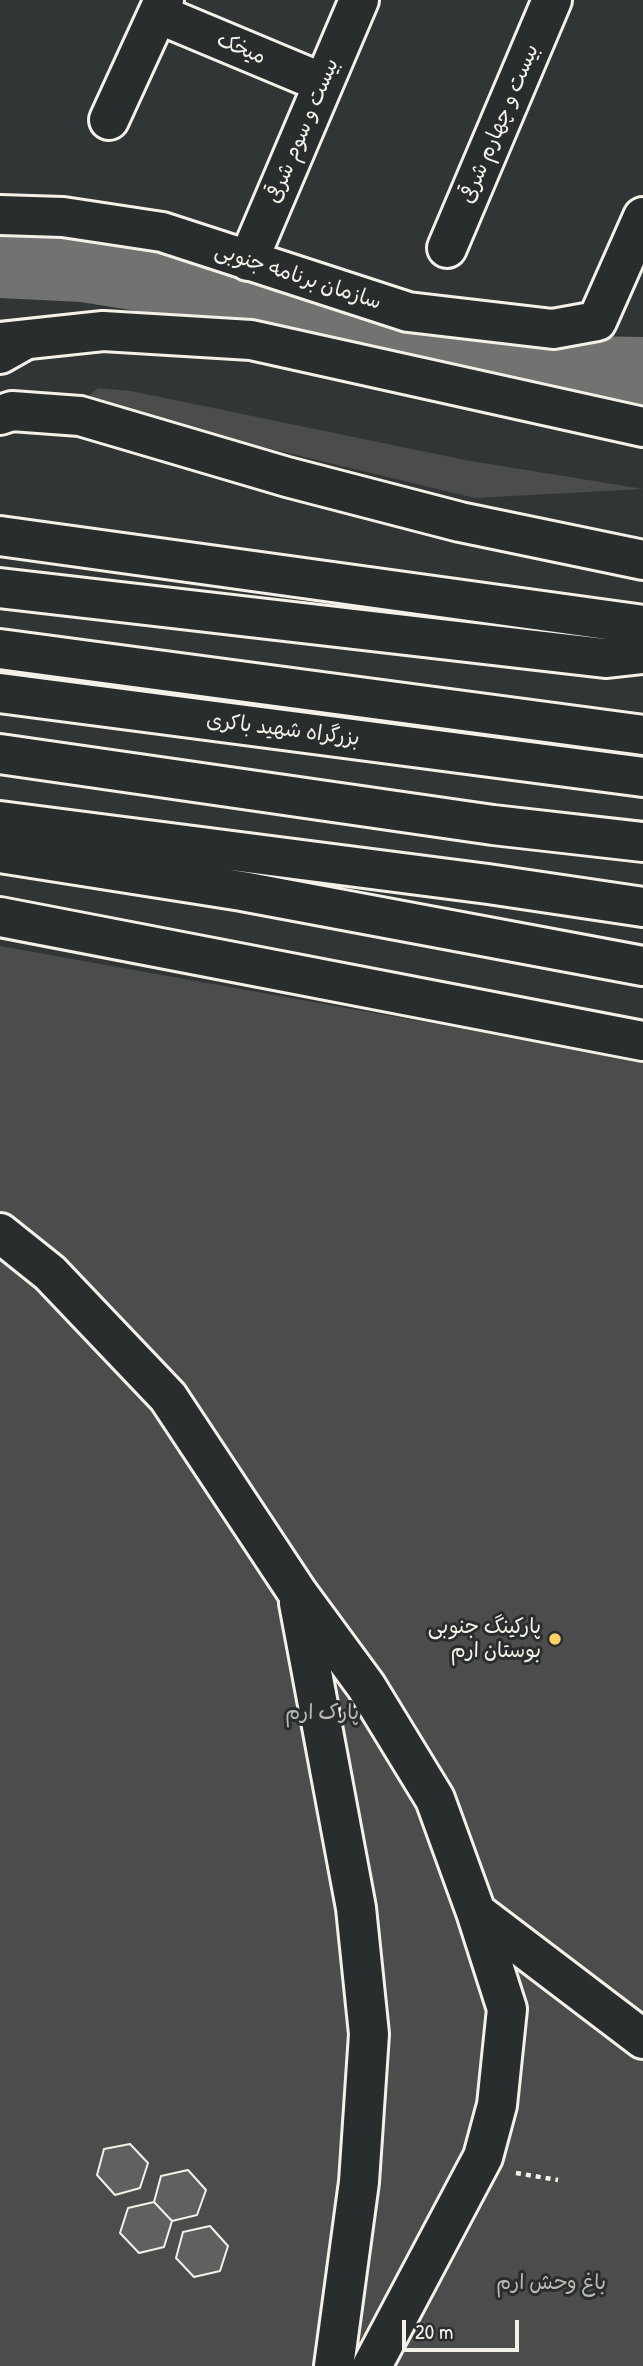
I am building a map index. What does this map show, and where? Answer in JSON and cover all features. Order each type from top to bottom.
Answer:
[{"type":"main road","name":"بیست و سوم شرقی","points":[[248,261],[359,0]]},
{"type":"main road","name":"بیست و چهارم شرقی","points":[[447,248],[552,0]]},
{"type":"main road","name":"میخک","points":[[109,120],[161,7],[323,83]]},
{"type":"main road","name":"سازمان برنامه جنوبی","points":[[0,215],[63,217],[162,232],[408,312],[553,329],[597,321],[643,217]]},
{"type":"main road","points":[[8,346],[103,331],[251,340],[643,427]]},
{"type":"main road","points":[[0,415],[12,411],[80,416],[287,477],[446,518],[643,559]]},
{"type":"main road","points":[[0,536],[623,619],[643,625]]},
{"type":"main road","points":[[0,588],[605,658],[643,654]]},
{"type":"main road","points":[[0,649],[643,735]]},
{"type":"main road","name":"بزرگراه شهید باکری","points":[[0,693],[643,777]]},
{"type":"main road","points":[[0,754],[493,825],[643,842]]},
{"type":"main road","points":[[0,821],[488,884],[643,907]]},
{"type":"main road","points":[[0,853],[242,891],[643,966]]},
{"type":"main road","points":[[0,917],[643,1041]]},
{"type":"main road","points":[[0,1233],[50,1273],[168,1397],[297,1592],[366,1686],[435,1799],[476,1913],[507,2009],[497,2105],[483,2157],[372,2366]]},
{"type":"main road","points":[[297,1592],[356,1908],[369,2034],[359,2182],[334,2366]]},
{"type":"main road","points":[[476,1913],[643,2039]]},
{"type":"green space","points":[[98,388],[131,391],[465,460],[643,489],[475,498],[80,403]]},
{"type":"green space","name":"پارک ارم","points":[[0,946],[643,1061],[643,2366],[0,2366]]},
{"type":"building","points":[[130,2144],[148,2163],[140,2188],[115,2195],[97,2175],[104,2149]]},
{"type":"building","points":[[188,2170],[206,2190],[197,2215],[172,2221],[154,2202],[161,2176]]},
{"type":"building","points":[[154,2202],[172,2221],[164,2247],[139,2253],[120,2233],[128,2208]]},
{"type":"building","points":[[210,2226],[228,2246],[220,2271],[194,2277],[176,2258],[183,2232]]},
{"type":"waterway","points":[[0,263],[83,267],[221,289],[443,358],[518,370],[643,372]]},
{"type":"place","name":"پارکینگ جنوبی بوستان ارم","points":[[555,1639]]},
{"type":"park label","name":"باغ وحش ارم","points":[[551,2283]]}]
